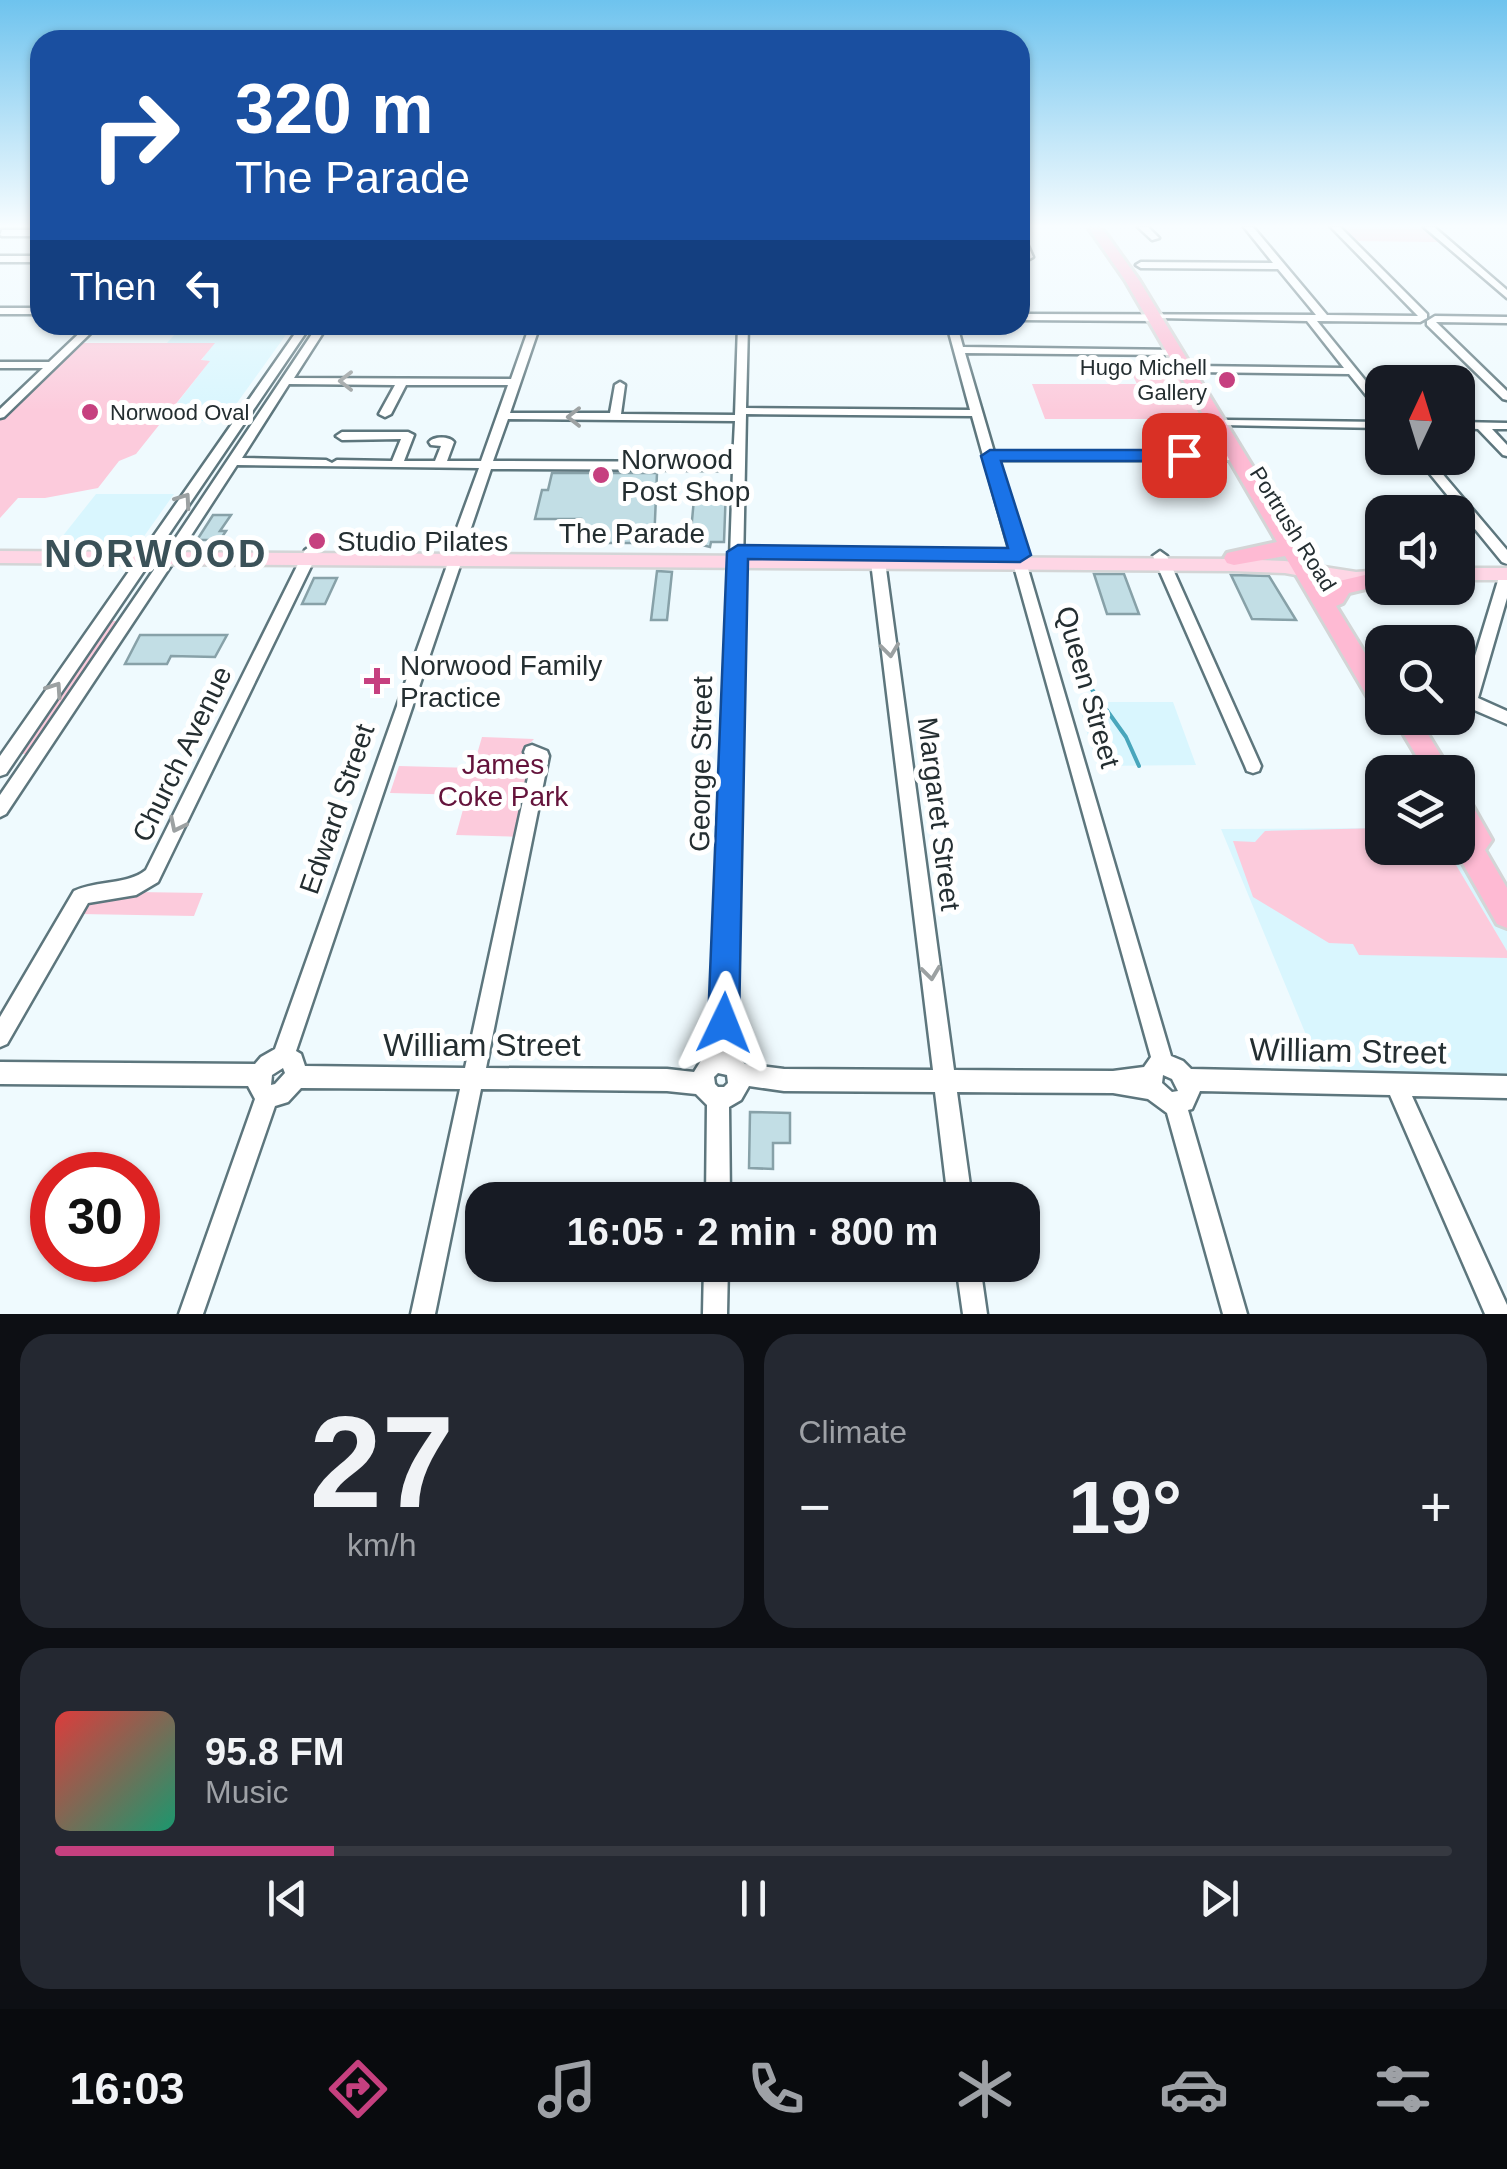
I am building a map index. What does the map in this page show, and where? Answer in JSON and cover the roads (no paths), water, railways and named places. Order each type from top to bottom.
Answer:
[{"type":"highway","name":"Portrush Road","points":[[1138,288],[1194,369],[1365,652]]},
{"type":"highway","points":[[1146,288],[1158,316]]},
{"type":"highway","name":"Portrush Road","points":[[1158,316],[1174,351],[1236,456],[1289,541],[1336,598],[1365,650]]},
{"type":"highway","points":[[1234,558],[1281,550],[1289,541]]},
{"type":"highway","points":[[1336,598],[1342,588],[1365,581]]},
{"type":"highway","points":[[1475,833],[1507,887]]},
{"type":"highway","points":[[1475,858],[1507,914]]},
{"type":"main road","name":"The Parade","points":[[1,552],[1162,560],[1312,570]]},
{"type":"main road","name":"The Parade","points":[[1199,561],[1234,558],[1365,578]]},
{"type":"main road","points":[[1475,574],[1507,574]]},
{"type":"street","points":[[1299,288],[1324,318]]},
{"type":"street","points":[[1396,288],[1507,397]]},
{"type":"street","points":[[0,311],[30,312]]},
{"type":"street","points":[[1030,317],[1506,321]]},
{"type":"street","points":[[1310,318],[1365,387]]},
{"type":"street","points":[[0,415],[83,335]]},
{"type":"street","points":[[2,766],[299,335]]},
{"type":"street","points":[[0,809],[315,335]]},
{"type":"street","name":"Edward Street","points":[[283,1057],[531,335]]},
{"type":"street","name":"George Street","points":[[719,1182],[744,335]]},
{"type":"street","name":"Queen Street","points":[[957,335],[1021,559],[1155,1077]]},
{"type":"street","points":[[961,350],[1174,351]]},
{"type":"street","points":[[0,365],[51,365]]},
{"type":"street","points":[[1194,369],[1352,371]]},
{"type":"street","points":[[285,381],[514,382]]},
{"type":"street","points":[[385,414],[402,382]]},
{"type":"street","points":[[615,417],[620,385]]},
{"type":"street","points":[[502,416],[977,413]]},
{"type":"street","points":[[1226,423],[1365,424]]},
{"type":"street","points":[[1475,426],[1507,426]]},
{"type":"street","points":[[1482,426],[1507,452]]},
{"type":"street","points":[[342,436],[408,435],[397,464]]},
{"type":"street","points":[[435,442],[448,442],[440,464]]},
{"type":"street","points":[[990,456],[1236,456]]},
{"type":"street","points":[[233,461],[740,466]]},
{"type":"street","points":[[1438,475],[1507,559]]},
{"type":"street","name":"Church Avenue","points":[[0,1037],[81,897],[102,888],[135,888],[152,876],[310,554]]},
{"type":"street","name":"Margaret Street","points":[[878,558],[958,1182]]},
{"type":"street","points":[[1162,560],[1253,766]]},
{"type":"street","points":[[1475,667],[1507,574]]},
{"type":"street","points":[[1475,704],[1507,718]]},
{"type":"street","points":[[423,1314],[540,756],[532,752]]},
{"type":"street","points":[[2,766],[32,762]]},
{"type":"street","points":[[0,1073],[263,1086],[280,1094],[296,1078],[294,1060],[283,1057],[269,1063],[263,1086],[191,1314]]},
{"type":"street","points":[[1174,1066],[1187,1080],[1188,1097],[1175,1104],[1162,1100],[1155,1077],[1174,1066]]},
{"type":"street","name":"William Street","points":[[296,1078],[1113,1082],[1155,1077]]},
{"type":"street","name":"William Street","points":[[1187,1080],[1507,1087]]},
{"type":"street","points":[[1396,1086],[1498,1314]]},
{"type":"street","points":[[1175,1104],[1235,1314]]},
{"type":"street","points":[[715,1314],[716,1282]]},
{"type":"street","points":[[970,1282],[975,1314]]},
{"type":"waterway","points":[[1083,677],[1126,737],[1139,766]]},
{"type":"place","name":"Hugo Michell Gallery","points":[[1227,380]]},
{"type":"place","name":"Norwood Oval","points":[[90,412]]},
{"type":"place","name":"Norwood Post Shop","points":[[601,475]]},
{"type":"place","name":"Studio Pilates","points":[[317,541]]},
{"type":"place","name":"Norwood Family Practice","points":[[377,681]]},
{"type":"district","name":"NORWOOD","points":[[156,554]]},
{"type":"park label","name":"James Coke Park","points":[[503,780]]}]
